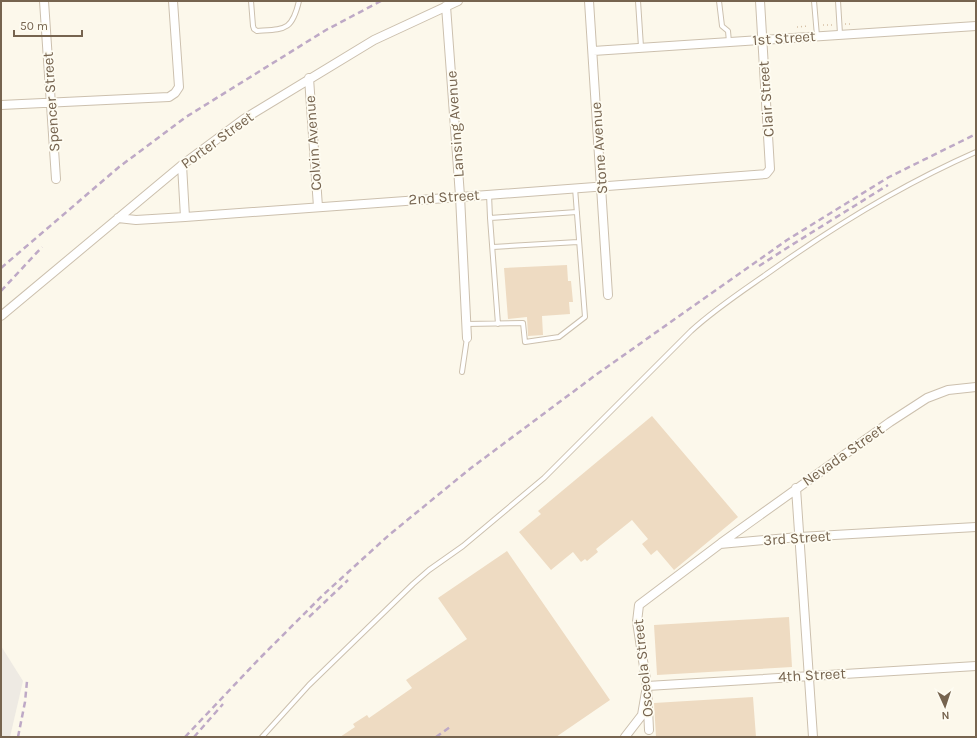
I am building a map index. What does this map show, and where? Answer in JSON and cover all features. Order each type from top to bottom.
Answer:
[{"type":"street","name":"Spencer Street","points":[[44,1],[56,179]]},
{"type":"street","points":[[1,105],[169,97],[175,94],[179,87],[173,1]]},
{"type":"street","name":"Porter Street","points":[[1,316],[182,165],[244,119],[309,78],[374,40],[458,1]]},
{"type":"street","name":"Stone Avenue","points":[[589,1],[608,295]]},
{"type":"street","name":"Clair Street","points":[[760,1],[770,169],[768,172]]},
{"type":"street","name":"Lansing Avenue","points":[[446,6],[460,196],[467,338]]},
{"type":"street","name":"1st Street","points":[[593,50],[976,26]]},
{"type":"street","name":"Colvin Avenue","points":[[309,78],[318,207]]},
{"type":"street","points":[[182,165],[185,217]]},
{"type":"street","name":"2nd Street","points":[[118,218],[136,220],[185,217],[460,196],[602,187],[766,174],[768,172]]},
{"type":"street","name":"Nevada Street","points":[[720,544],[796,488],[927,398],[948,390],[976,387]]},
{"type":"street","points":[[796,488],[813,737]]},
{"type":"street","name":"3rd Street","points":[[720,544],[799,537],[976,527]]},
{"type":"street","name":"Osceola Street","points":[[649,730],[648,686],[637,622],[639,605],[720,544]]},
{"type":"street","name":"4th Street","points":[[648,686],[976,666]]},
{"type":"street","points":[[625,737],[642,715],[648,686]]},
{"type":"lane","points":[[252,1],[253,26],[257,31],[279,30],[288,25],[295,16],[298,1]]},
{"type":"lane","points":[[638,1],[641,47]]},
{"type":"lane","points":[[719,1],[722,26],[728,31],[729,42]]},
{"type":"lane","points":[[814,1],[817,36]]},
{"type":"lane","points":[[838,1],[840,34]]},
{"type":"lane","points":[[262,737],[309,685],[413,584],[429,570],[463,546],[544,478],[706,317],[798,252],[841,224],[906,185],[976,152]]},
{"type":"lane","points":[[466,324],[523,323],[524,342],[560,337],[585,318],[575,188]]},
{"type":"lane","points":[[489,194],[498,324]]},
{"type":"lane","points":[[490,218],[577,212]]},
{"type":"lane","points":[[493,247],[578,242]]},
{"type":"lane","points":[[462,372],[467,338]]},
{"type":"path","points":[[797,27],[851,24]]},
{"type":"shaded area","points":[[1,646],[23,681],[10,737],[1,737]]},
{"type":"building","points":[[567,265],[568,281],[571,281],[573,302],[569,302],[570,314],[542,316],[543,335],[528,336],[527,317],[508,319],[504,268]]},
{"type":"building","points":[[652,416],[738,517],[674,570],[657,550],[651,555],[642,544],[648,539],[632,520],[596,549],[598,552],[587,561],[585,559],[581,562],[573,552],[551,570],[519,532],[541,514],[538,511]]},
{"type":"building","points":[[507,551],[610,700],[556,737],[340,737],[355,727],[353,724],[367,715],[369,718],[412,688],[406,680],[467,639],[438,598]]},
{"type":"building","points":[[789,617],[792,667],[657,675],[654,625]]},
{"type":"building","points":[[753,697],[756,737],[656,737],[654,703]]},
{"type":"railway","points":[[1,268],[119,167],[186,117],[326,30],[381,1]]},
{"type":"railway","points":[[185,737],[260,658],[323,595],[389,535],[471,468],[597,374],[787,240],[889,177],[976,134]]},
{"type":"railway","points":[[759,266],[888,185]]},
{"type":"railway","points":[[1,291],[42,247]]},
{"type":"railway","points":[[309,617],[348,580]]},
{"type":"railway","points":[[18,737],[25,702],[27,681]]},
{"type":"railway","points":[[194,737],[223,704]]},
{"type":"railway","points":[[436,737],[450,727]]}]
